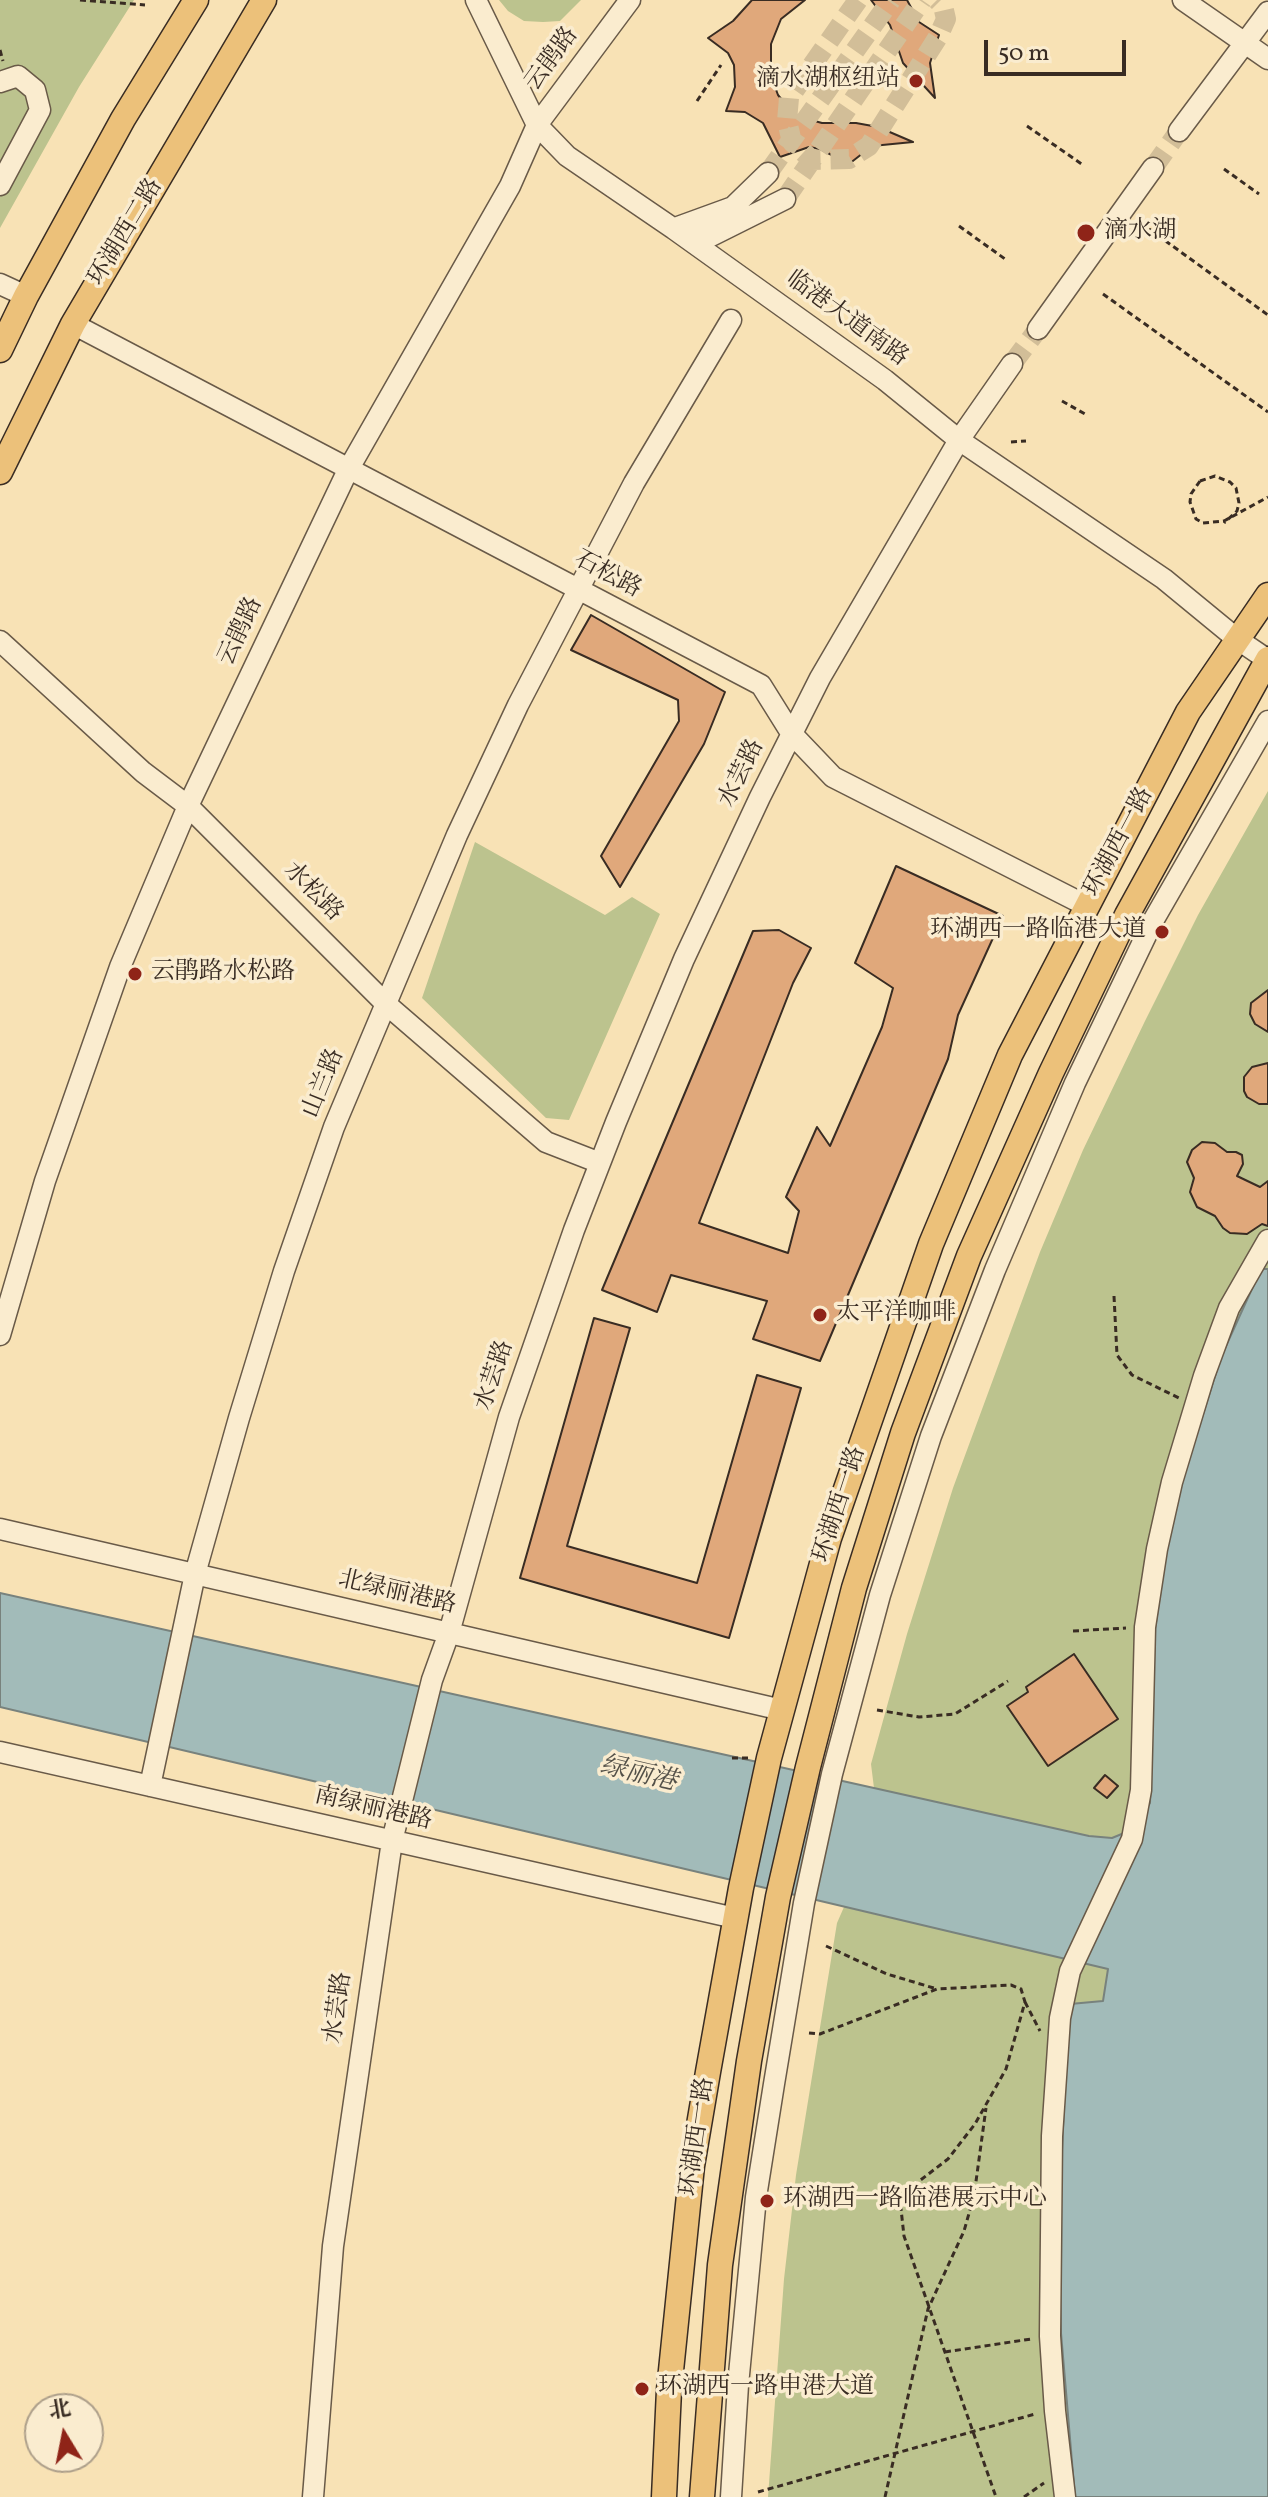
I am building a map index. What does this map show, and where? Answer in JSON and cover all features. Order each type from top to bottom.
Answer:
[{"type":"main road","points":[[0,350],[26,296],[123,119],[196,0]]},
{"type":"main road","name":"环湖西二路","points":[[0,472],[73,324],[264,0]]},
{"type":"main road","name":"环湖西一路","points":[[664,2497],[669,2390],[692,2166],[735,1918],[769,1758],[829,1538],[931,1244],[1010,1055],[1188,712],[1268,595]]},
{"type":"main road","name":"环湖西一路","points":[[702,2497],[726,2217],[749,2061],[778,1897],[854,1588],[903,1433],[969,1256],[1051,1073],[1127,915],[1268,660]]},
{"type":"street","name":"临港大道南路","points":[[476,0],[537,125],[567,156],[885,380],[959,440],[1164,579],[1237,639],[1268,660]]},
{"type":"street","name":"云鹃路","points":[[0,1335],[45,1181],[120,967],[188,806],[348,470],[510,186],[537,125],[630,0]]},
{"type":"street","points":[[1183,0],[1268,59]]},
{"type":"street","points":[[1179,131],[1268,12]]},
{"type":"street","points":[[0,82],[18,76],[35,90],[40,110],[0,185]]},
{"type":"street","points":[[1038,329],[1153,168]]},
{"type":"street","points":[[674,229],[733,207],[768,173]]},
{"type":"street","points":[[674,229],[711,236],[785,199]]},
{"type":"street","points":[[0,284],[26,296]]},
{"type":"street","name":"山兰路","points":[[150,1786],[195,1574],[284,1271],[334,1127],[457,835],[518,705],[634,483],[731,320]]},
{"type":"street","name":"石松路","points":[[73,324],[761,685],[791,733],[833,777],[1087,906]]},
{"type":"street","name":"水芸路","points":[[313,2497],[333,2246],[392,1841],[432,1680],[449,1633],[509,1417],[600,1163],[684,959],[791,733],[959,440],[1012,364]]},
{"type":"street","name":"水松路","points":[[0,641],[143,772],[188,806],[386,1004],[546,1142],[600,1163]]},
{"type":"street","points":[[731,2497],[756,2197],[804,1903],[832,1774],[880,1595],[931,1436],[995,1270],[1075,1083],[1153,921],[1268,721]]},
{"type":"street","points":[[1065,2497],[1050,2336],[1052,2136],[1060,2018],[1070,1971],[1132,1839],[1141,1790],[1145,1627],[1157,1549],[1172,1482],[1229,1308],[1268,1240]]},
{"type":"street","name":"北绿丽港路","points":[[0,1529],[782,1710]]},
{"type":"street","name":"南绿丽港路","points":[[0,1752],[735,1918]]},
{"type":"path","points":[[80,0],[145,5]]},
{"type":"path","points":[[697,101],[721,65]]},
{"type":"path","points":[[1027,126],[1083,165]]},
{"type":"path","points":[[1224,169],[1259,194]]},
{"type":"path","points":[[959,226],[1005,259]]},
{"type":"path","points":[[1149,229],[1268,315]]},
{"type":"path","points":[[1103,294],[1268,412]]},
{"type":"path","points":[[1062,401],[1085,414]]},
{"type":"path","points":[[1011,442],[1026,441]]},
{"type":"path","points":[[1224,523],[1237,511],[1236,488],[1215,476],[1200,481],[1191,494],[1190,502],[1196,519],[1203,523],[1224,521],[1268,497]]},
{"type":"path","points":[[1114,1296],[1117,1355],[1132,1375],[1195,1406]]},
{"type":"path","points":[[1073,1631],[1145,1627]]},
{"type":"path","points":[[877,1710],[919,1717],[955,1714],[1008,1681]]},
{"type":"path","points":[[826,1946],[887,1974],[937,1989]]},
{"type":"path","points":[[809,2033],[820,2034],[937,1989],[1011,1985],[1021,1989],[1025,2002],[1006,2069],[987,2104],[948,2159],[900,2200],[904,2236],[996,2497]]},
{"type":"path","points":[[885,2497],[928,2309],[964,2231],[974,2196],[987,2104]]},
{"type":"path","points":[[945,2352],[1050,2336]]},
{"type":"path","points":[[758,2492],[1055,2411]]},
{"type":"green space","points":[[0,0],[134,0],[79,87],[0,228]]},
{"type":"green space","points":[[499,0],[581,0],[560,21],[543,22],[524,21],[508,11]]},
{"type":"green space","points":[[1268,791],[1268,1269],[1261,1269],[1221,1357],[1182,1481],[1155,1629],[1150,1803],[1129,1831],[1112,1838],[1089,1836],[874,1788],[871,1764],[907,1634],[953,1488],[1040,1252],[1083,1150],[1145,1021],[1198,915]]},
{"type":"green space","points":[[475,842],[605,915],[632,897],[660,914],[569,1120],[546,1118],[422,998]]},
{"type":"green space","points":[[844,1907],[1109,1969],[1059,2216],[1061,2333],[1075,2497],[768,2497],[784,2279],[796,2175],[837,1923]]},
{"type":"water","name":"绿丽港","points":[[1261,1269],[1268,1269],[1268,2497],[1075,2497],[1061,2333],[1059,2216],[1065,2083],[1070,2004],[1103,2001],[1108,1969],[0,1707],[0,1593],[1089,1836],[1112,1838],[1129,1831],[1150,1803],[1155,1629],[1166,1554],[1182,1481],[1221,1357]]},
{"type":"building","points":[[752,0],[805,0],[781,19],[771,44],[771,76],[778,95],[791,111],[822,123],[856,123],[878,127],[913,142],[872,146],[849,164],[820,149],[809,147],[780,157],[763,123],[745,112],[726,111],[735,87],[734,65],[728,53],[708,38],[733,21]]},
{"type":"building","points":[[871,0],[907,0],[919,22],[939,35],[930,63],[935,98],[903,63],[890,25]]},
{"type":"building","points":[[591,615],[725,692],[704,744],[620,887],[601,856],[679,721],[678,700],[571,650]]},
{"type":"building","points":[[896,866],[1003,916],[958,1015],[948,1059],[820,1361],[753,1339],[767,1301],[671,1275],[657,1312],[602,1290],[753,931],[779,930],[811,948],[793,983],[699,1223],[788,1253],[799,1211],[786,1197],[817,1127],[830,1146],[882,1027],[893,988],[855,963]]},
{"type":"building","points":[[1268,990],[1268,1032],[1255,1024],[1250,1014],[1251,1003]]},
{"type":"building","points":[[1268,1063],[1268,1104],[1259,1104],[1247,1097],[1244,1077],[1252,1067]]},
{"type":"building","points":[[1202,1142],[1215,1143],[1227,1152],[1242,1155],[1243,1164],[1237,1176],[1260,1187],[1268,1181],[1268,1226],[1262,1224],[1247,1234],[1230,1233],[1215,1216],[1197,1207],[1190,1192],[1194,1178],[1187,1162],[1192,1150]]},
{"type":"building","points":[[594,1318],[630,1328],[567,1546],[697,1583],[757,1375],[801,1388],[729,1638],[520,1578]]},
{"type":"building","points":[[1074,1654],[1118,1719],[1048,1766],[1007,1706],[1028,1692],[1026,1687]]},
{"type":"building","points":[[1105,1775],[1118,1786],[1107,1798],[1094,1788]]},
{"type":"tunnel","points":[[858,0],[789,98],[787,121],[792,142],[812,160],[849,159],[869,146],[938,37],[946,19],[943,6],[937,0]]},
{"type":"tunnel","points":[[768,173],[891,0]]},
{"type":"tunnel","points":[[785,199],[922,0]]},
{"type":"tunnel","points":[[1153,168],[1179,131]]},
{"type":"tunnel","points":[[1012,364],[1038,329]]},
{"type":"place","name":"滴水湖枢纽站","points":[[916,81]]},
{"type":"place","name":"滴水湖","points":[[1086,233]]},
{"type":"place","name":"环湖西一路临港大道","points":[[1162,932]]},
{"type":"place","name":"云鹃路水松路","points":[[135,974]]},
{"type":"place","name":"太平洋咖啡","points":[[820,1315]]},
{"type":"place","name":"环湖西一路临港展示中心","points":[[767,2201]]},
{"type":"place","name":"环湖西一路申港大道","points":[[642,2389]]}]
